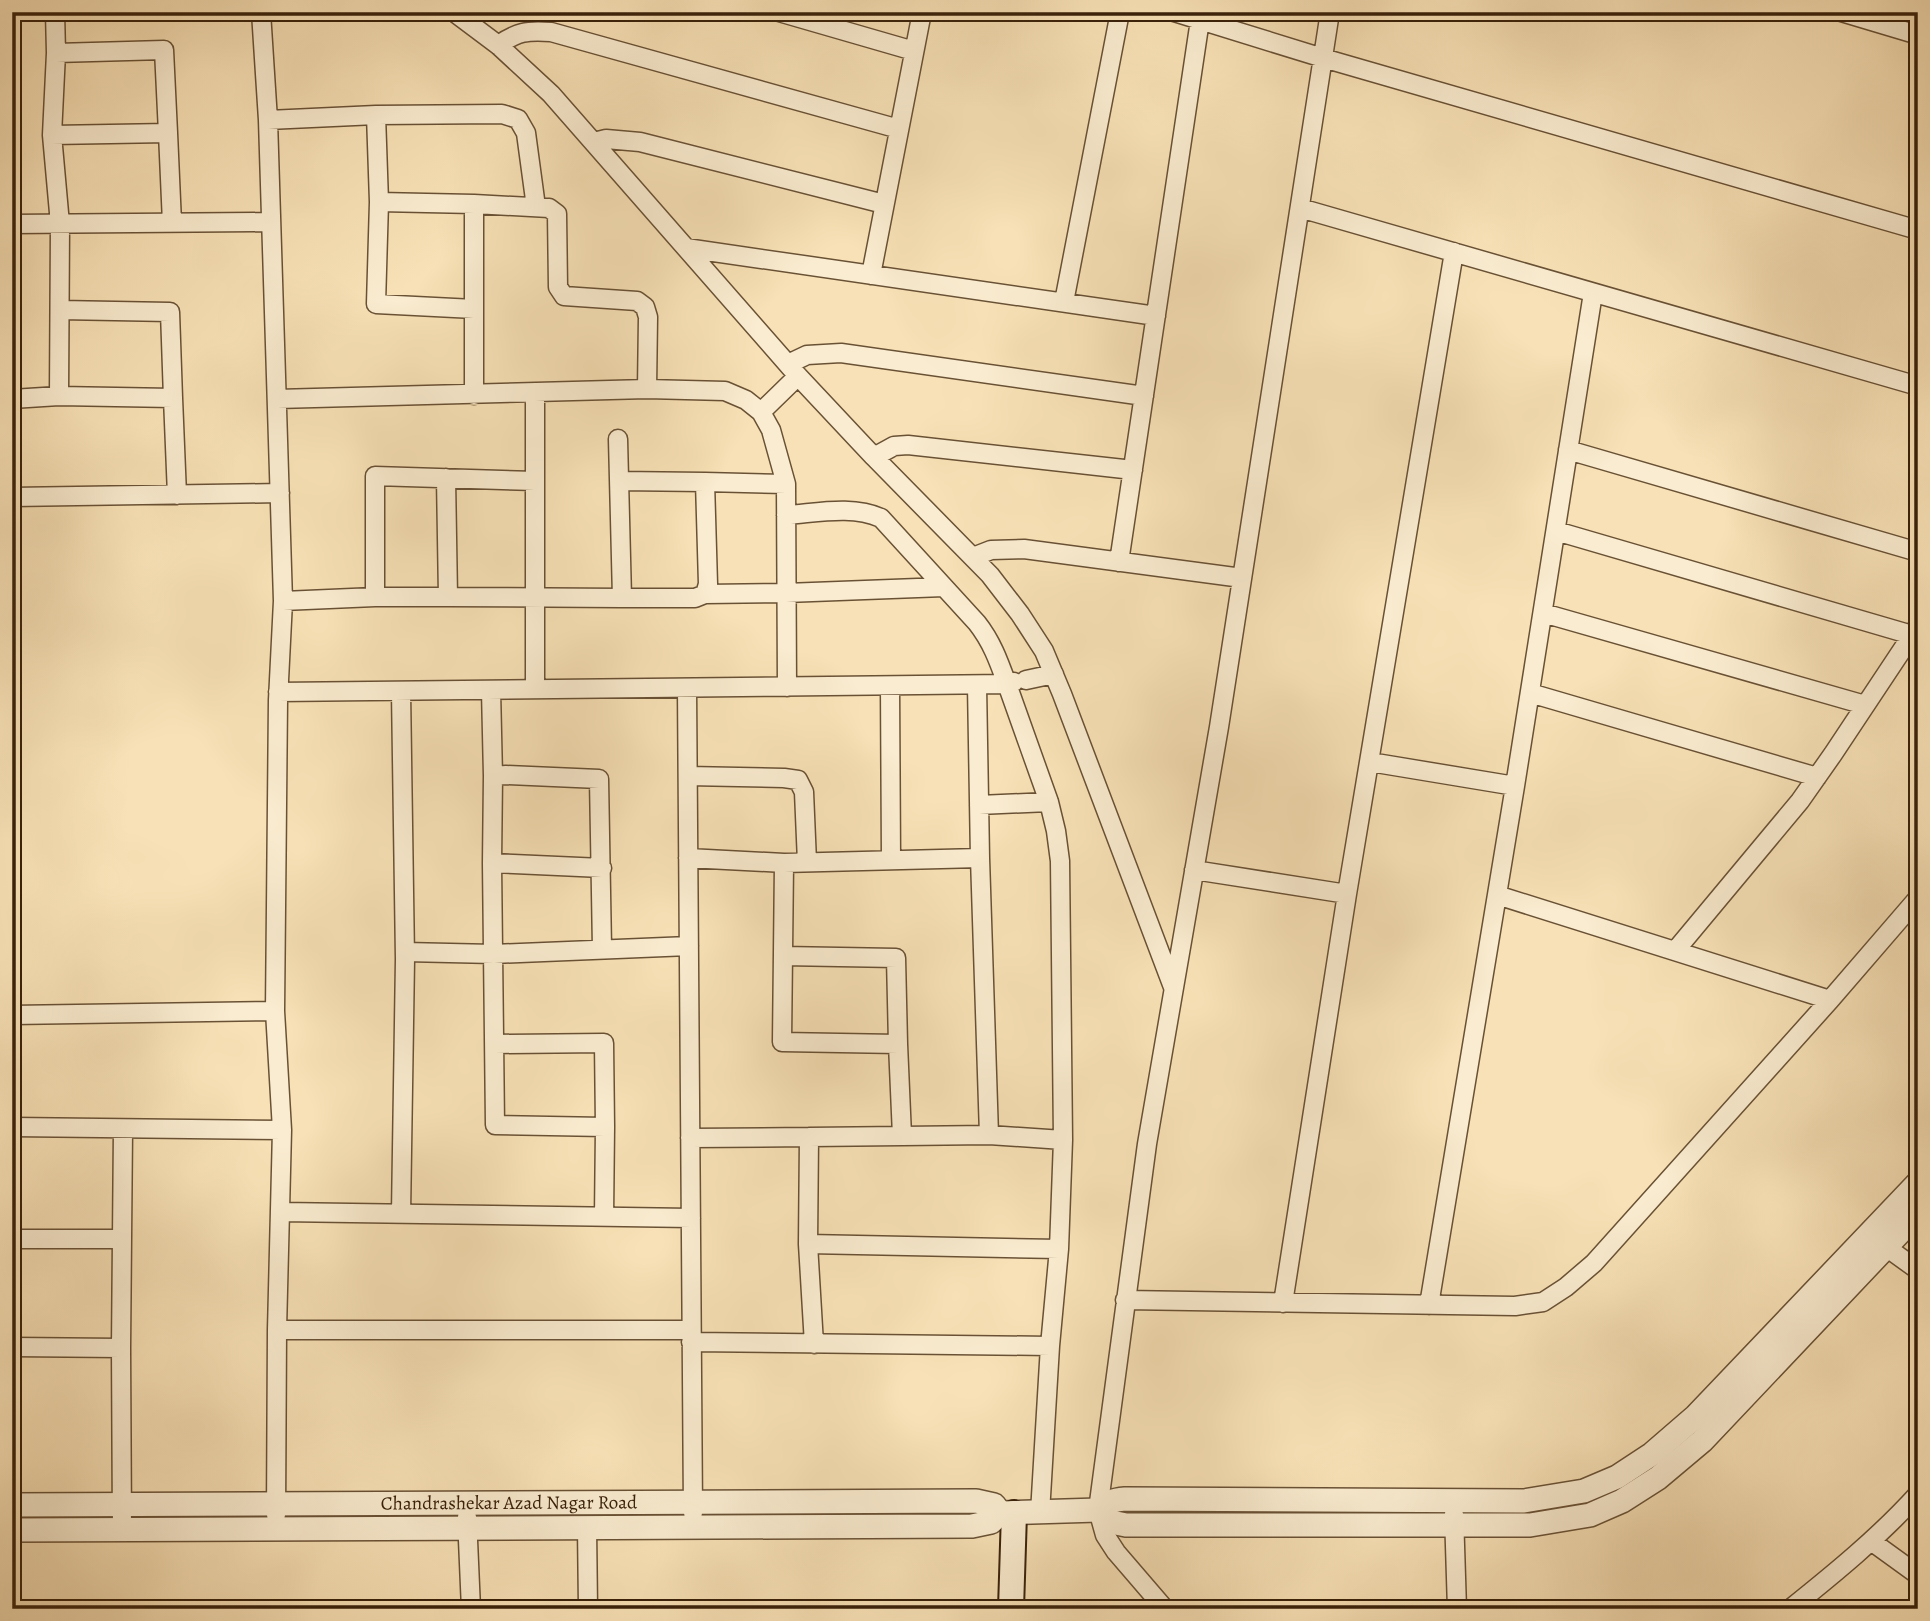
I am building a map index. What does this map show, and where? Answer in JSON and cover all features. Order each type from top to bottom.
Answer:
[{"type":"main road","points":[[1007,1513],[1011,1609]]},
{"type":"street","points":[[55,12],[52,135],[60,224],[59,396]]},
{"type":"street","points":[[261,12],[268,120],[283,601],[278,692],[275,1011],[282,1130],[276,1529]]},
{"type":"street","points":[[454,12],[498,45],[551,93],[793,370],[990,575],[1020,614],[1044,651],[1054,674],[1173,987]]},
{"type":"street","points":[[779,12],[914,51]]},
{"type":"street","points":[[871,275],[922,12]]},
{"type":"street","points":[[1064,302],[1120,12]]},
{"type":"street","points":[[1174,12],[1323,58],[1918,230]]},
{"type":"street","points":[[1165,1609],[1116,1552],[1105,1535],[1098,1510],[1147,1144],[1242,578],[1330,12]]},
{"type":"street","points":[[1841,12],[1918,35]]},
{"type":"street","points":[[1119,562],[1200,20]]},
{"type":"street","points":[[498,45],[515,34],[530,30],[551,32],[899,129]]},
{"type":"street","points":[[55,53],[164,50],[172,223]]},
{"type":"street","points":[[268,120],[376,115],[502,114],[518,119],[526,133],[536,206]]},
{"type":"street","points":[[376,115],[379,202],[376,304],[474,309]]},
{"type":"street","points":[[52,135],[168,133]]},
{"type":"street","points":[[594,142],[606,139],[640,142],[884,204]]},
{"type":"street","points":[[379,202],[550,208],[557,214],[558,287],[564,296],[637,301],[645,307],[648,317],[647,389]]},
{"type":"street","points":[[474,204],[474,395]]},
{"type":"street","points":[[1300,208],[1918,386]]},
{"type":"street","points":[[12,225],[271,222]]},
{"type":"street","points":[[686,248],[1156,316]]},
{"type":"street","points":[[1283,1303],[1347,894],[1454,252]]},
{"type":"street","points":[[1429,1305],[1593,292]]},
{"type":"street","points":[[60,310],[170,312],[177,495]]},
{"type":"street","points":[[764,408],[783,390],[793,370],[807,355],[841,353],[1144,396]]},
{"type":"street","points":[[277,399],[647,389],[725,391],[764,408],[786,484],[787,687]]},
{"type":"street","points":[[535,393],[535,690]]},
{"type":"street","points":[[12,399],[59,396],[173,398]]},
{"type":"street","points":[[618,439],[622,598]]},
{"type":"street","points":[[874,457],[894,446],[908,445],[1133,470]]},
{"type":"street","points":[[1568,450],[1918,552]]},
{"type":"street","points":[[375,597],[375,476],[535,481]]},
{"type":"street","points":[[446,478],[448,597]]},
{"type":"street","points":[[619,481],[786,484]]},
{"type":"street","points":[[705,482],[708,584],[705,594]]},
{"type":"street","points":[[12,498],[280,493]]},
{"type":"street","points":[[786,515],[855,510],[869,512],[881,518],[989,639],[997,656],[1016,682],[1049,802],[1060,861],[1063,1140],[1059,1249],[1040,1513]]},
{"type":"street","points":[[1556,531],[1915,631],[1800,801],[1675,951]]},
{"type":"street","points":[[973,557],[991,550],[1016,548],[1242,578]]},
{"type":"street","points":[[283,601],[375,597],[695,598],[705,594],[944,587]]},
{"type":"street","points":[[1542,613],[1865,705]]},
{"type":"street","points":[[278,692],[977,685],[1016,682],[1054,674]]},
{"type":"street","points":[[977,685],[989,1135]]},
{"type":"street","points":[[890,686],[891,860]]},
{"type":"street","points":[[687,688],[693,1527]]},
{"type":"street","points":[[491,690],[494,776],[492,863],[495,1125],[605,1127]]},
{"type":"street","points":[[401,691],[405,953],[401,1214]]},
{"type":"street","points":[[1530,693],[1817,777]]},
{"type":"street","points":[[1370,761],[1515,786]]},
{"type":"street","points":[[494,776],[599,779],[602,949]]},
{"type":"street","points":[[688,776],[799,780],[804,792],[807,862]]},
{"type":"street","points":[[979,805],[1049,802]]},
{"type":"street","points":[[688,858],[784,863],[980,858]]},
{"type":"street","points":[[492,863],[602,868]]},
{"type":"street","points":[[784,863],[782,1042],[898,1044]]},
{"type":"street","points":[[1194,870],[1347,894]]},
{"type":"street","points":[[1497,895],[1830,1000]]},
{"type":"street","points":[[1125,1300],[1516,1307],[1543,1302],[1594,1263],[1918,898]]},
{"type":"street","points":[[405,953],[494,954],[689,946]]},
{"type":"street","points":[[783,956],[896,958],[902,1136]]},
{"type":"street","points":[[12,1015],[275,1011]]},
{"type":"street","points":[[495,1044],[604,1043],[604,1217]]},
{"type":"street","points":[[12,1127],[282,1130]]},
{"type":"street","points":[[122,1129],[122,1530]]},
{"type":"street","points":[[690,1138],[989,1135],[1063,1140]]},
{"type":"street","points":[[809,1137],[808,1244],[814,1344]]},
{"type":"street","points":[[1098,1510],[1105,1503],[1125,1499],[1524,1501],[1584,1491],[1617,1477],[1652,1454],[1696,1416],[1918,1183]]},
{"type":"street","points":[[281,1212],[691,1218]]},
{"type":"street","points":[[1098,1510],[1111,1522],[1126,1525],[1530,1525],[1590,1515],[1622,1501],[1658,1478],[1702,1441],[1918,1213]]},
{"type":"street","points":[[12,1239],[122,1239]]},
{"type":"street","points":[[808,1244],[1059,1249]]},
{"type":"street","points":[[1886,1247],[1918,1270]]},
{"type":"street","points":[[277,1330],[691,1336],[814,1344],[1050,1346]]},
{"type":"street","points":[[12,1347],[121,1348]]},
{"type":"street","points":[[1790,1609],[1871,1541],[1918,1494]]},
{"type":"street","name":"Chandrashekar Azad Nagar Road","points":[[12,1505],[976,1500],[1007,1513]]},
{"type":"street","points":[[1454,1500],[1457,1609]]},
{"type":"street","points":[[466,1503],[471,1609]]},
{"type":"street","name":"Chandrashekar Azad Nagar Road","points":[[12,1530],[972,1526],[991,1522],[1007,1513],[1098,1510]]},
{"type":"street","points":[[587,1527],[588,1609]]},
{"type":"street","points":[[1871,1541],[1918,1574]]}]
